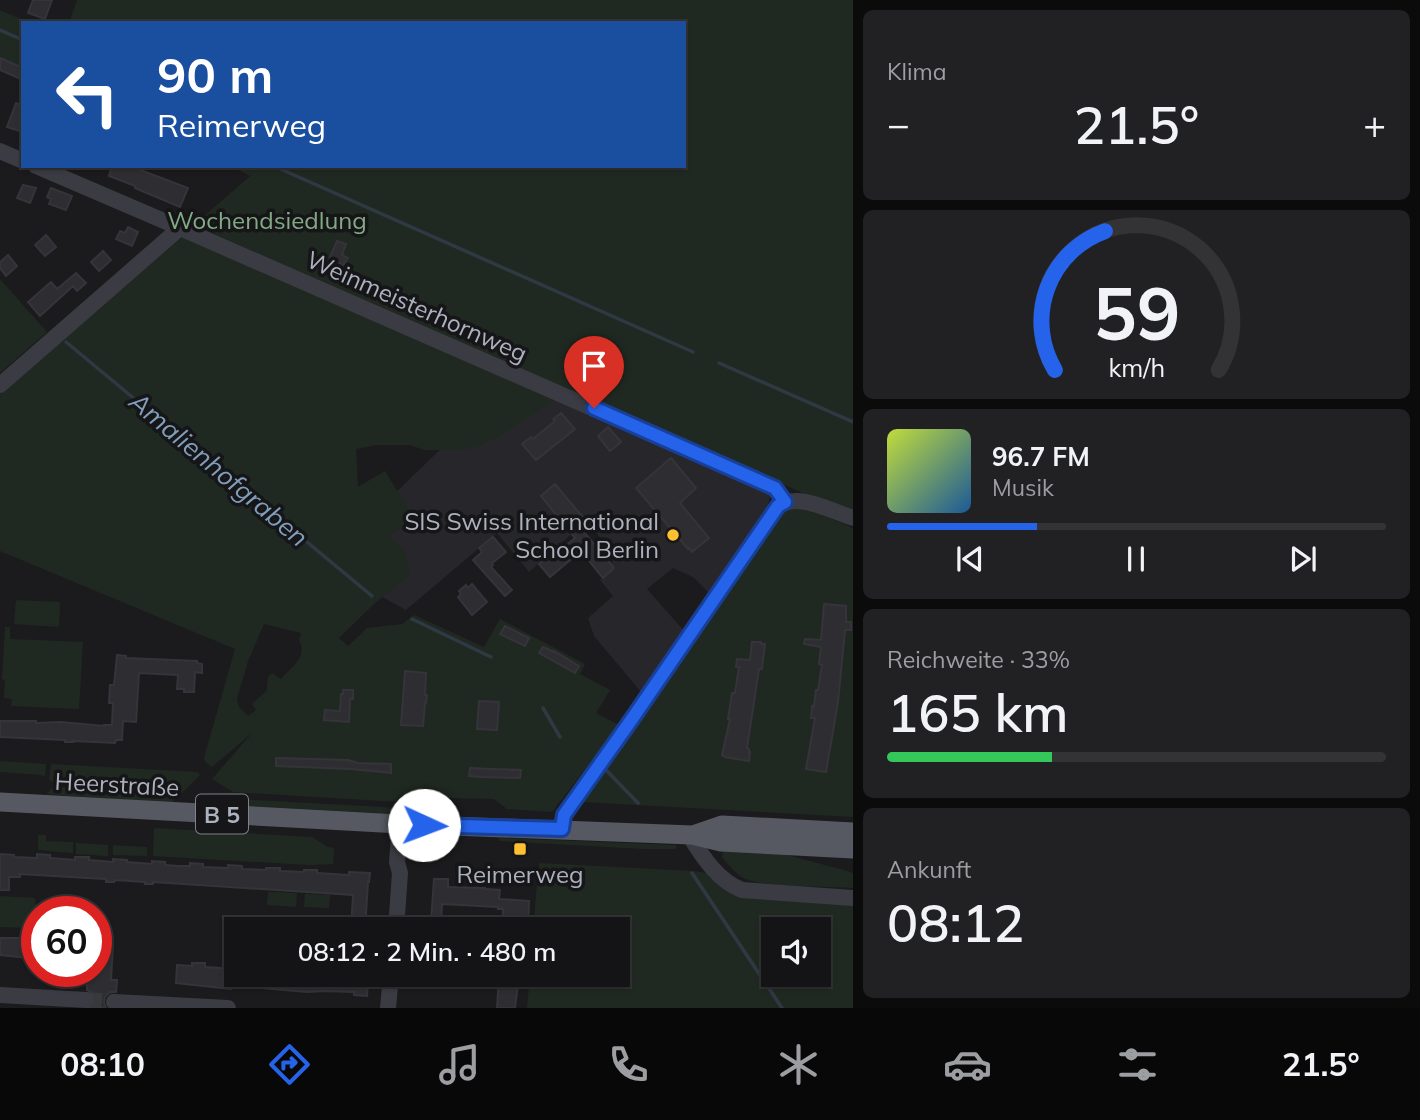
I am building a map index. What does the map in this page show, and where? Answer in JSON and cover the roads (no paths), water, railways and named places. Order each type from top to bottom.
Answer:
[{"type":"main road","name":"Heerstraße","points":[[0,802],[400,824],[691,835],[721,842],[853,849]]},
{"type":"main road","name":"Heerstraße","points":[[691,835],[722,825],[853,832]]},
{"type":"street","points":[[0,151],[21,160]]},
{"type":"street","name":"Weinmeisterhornweg","points":[[41,168],[775,488],[785,502]]},
{"type":"street","points":[[0,385],[180,228]]},
{"type":"street","points":[[562,829],[564,815],[778,506],[785,502],[801,500],[853,518]]},
{"type":"street","points":[[398,917],[400,824]]},
{"type":"street","points":[[691,835],[702,856],[725,881],[742,890],[853,898]]},
{"type":"street","points":[[388,1008],[390,987]]},
{"type":"street","points":[[0,995],[86,1000]]},
{"type":"street","points":[[114,1002],[228,1008]]},
{"type":"waterway","points":[[0,30],[21,39]]},
{"type":"waterway","points":[[278,168],[693,352]]},
{"type":"waterway","name":"Amalienhofgraben","points":[[66,342],[372,596]]},
{"type":"waterway","points":[[719,363],[853,422]]},
{"type":"waterway","name":"Amalienhofgraben","points":[[412,619],[491,657]]},
{"type":"waterway","name":"Amalienhofgraben","points":[[543,708],[560,737]]},
{"type":"waterway","name":"Amalienhofgraben","points":[[607,771],[638,803]]},
{"type":"waterway","name":"Amalienhofgraben","points":[[692,873],[782,1008]]},
{"type":"tunnel","points":[[86,1000],[114,1002]]},
{"type":"place","name":"SIS Swiss International School Berlin","points":[[673,535]]},
{"type":"place","name":"Reimerweg","points":[[520,849]]},
{"type":"park label","name":"Wochendsiedlung","points":[[267,220]]}]
